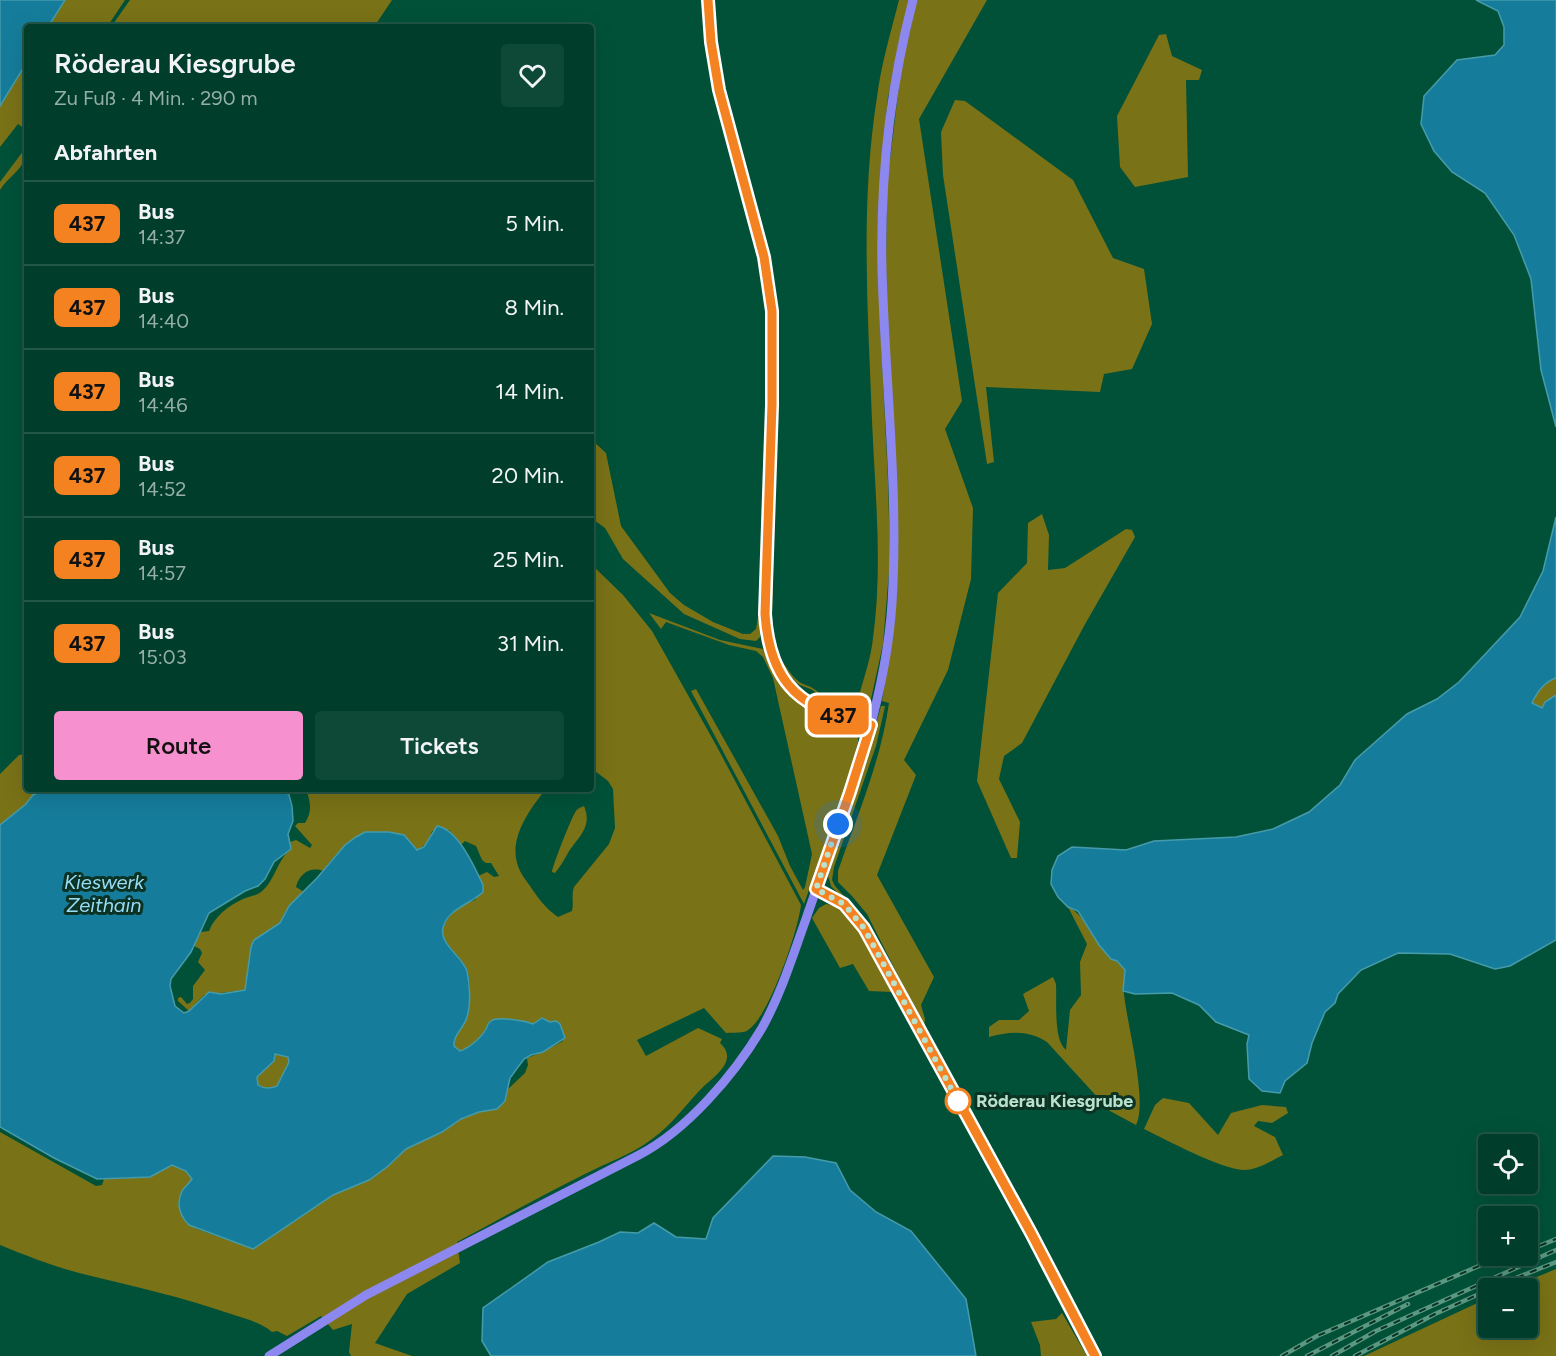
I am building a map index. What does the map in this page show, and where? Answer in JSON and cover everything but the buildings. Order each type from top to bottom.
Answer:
[{"type":"main road","points":[[269,1356],[374,1291],[654,1148],[678,1131],[730,1072],[762,1027],[782,984],[850,792],[871,725],[887,647],[894,561],[882,267],[884,185],[892,98],[913,0]]},
{"type":"main road","points":[[816,889],[844,904],[864,928],[1031,1233],[1095,1356]]},
{"type":"street","points":[[708,0],[711,42],[719,90],[769,279],[772,311],[772,405],[765,614],[768,643],[783,679],[803,700],[824,710],[871,725]]},
{"type":"shaded area","points":[[65,0],[125,0],[109,24],[50,24]]},
{"type":"shaded area","points":[[130,0],[392,0],[376,24],[113,24]]},
{"type":"shaded area","points":[[702,0],[704,0],[708,42],[719,108],[757,244],[769,312],[769,404],[762,613],[760,637],[756,641],[740,639],[684,614],[623,559],[605,528],[594,520],[594,442],[606,453],[621,526],[670,593],[684,605],[713,622],[743,634],[750,634],[756,629],[762,546],[768,338],[766,304],[756,249],[712,82]]},
{"type":"shaded area","points":[[711,0],[713,0],[718,53],[725,92],[767,246],[777,304],[779,333],[773,638],[780,658],[795,678],[836,703],[848,704],[859,696],[871,653],[876,611],[877,529],[869,339],[868,178],[884,60],[899,0],[909,0],[888,97],[884,140],[880,320],[890,560],[883,644],[871,699],[866,698],[859,707],[845,708],[834,705],[813,690],[797,683],[782,663],[779,664],[771,636],[776,405],[774,288],[722,85]]},
{"type":"shaded area","points":[[917,0],[987,0],[919,119],[962,401],[945,429],[973,508],[971,579],[948,670],[904,760],[916,775],[877,875],[934,977],[921,1005],[925,1019],[924,1027],[867,914],[838,882],[838,871],[880,746],[889,703],[882,701],[893,633],[886,267],[887,185],[901,69]]},
{"type":"shaded area","points":[[1166,34],[1172,56],[1202,70],[1199,80],[1186,80],[1188,177],[1135,187],[1120,167],[1117,116],[1159,35]]},
{"type":"shaded area","points":[[24,67],[24,128],[18,124],[0,147],[0,106]]},
{"type":"shaded area","points":[[955,100],[965,101],[1073,180],[1113,258],[1144,269],[1152,324],[1132,369],[1104,374],[1100,392],[986,387],[994,462],[987,464],[943,175],[941,132]]},
{"type":"shaded area","points":[[24,150],[24,160],[21,166],[0,190],[0,182]]},
{"type":"shaded area","points":[[1042,514],[1049,535],[1048,570],[1065,568],[1126,529],[1132,530],[1135,537],[1084,626],[1022,743],[1004,756],[999,779],[1020,822],[1017,858],[1011,858],[977,781],[998,593],[1027,563],[1028,523]]},
{"type":"shaded area","points":[[594,567],[623,595],[652,631],[801,905],[788,953],[765,1009],[748,1030],[726,1033],[704,1008],[637,1040],[646,1056],[698,1028],[722,1039],[720,1043],[725,1049],[726,1061],[719,1073],[660,1133],[644,1145],[457,1242],[460,1263],[407,1294],[375,1343],[412,1356],[351,1356],[349,1352],[352,1324],[333,1330],[321,1316],[287,1336],[277,1331],[272,1332],[253,1321],[213,1308],[73,1271],[0,1245],[0,1132],[96,1186],[102,1185],[104,1179],[150,1177],[172,1165],[186,1171],[192,1179],[181,1193],[179,1205],[187,1222],[197,1229],[253,1249],[333,1195],[369,1180],[406,1149],[442,1132],[461,1119],[479,1112],[497,1109],[505,1101],[508,1089],[525,1073],[528,1065],[527,1058],[563,1041],[550,1022],[542,1018],[533,1024],[513,1019],[488,1024],[473,1044],[460,1051],[454,1046],[455,1038],[466,1021],[470,987],[465,965],[444,938],[444,926],[457,910],[475,900],[483,885],[478,876],[487,872],[494,877],[499,876],[491,863],[482,860],[476,846],[465,841],[461,845],[449,830],[432,831],[427,842],[417,850],[365,832],[342,849],[323,871],[306,872],[297,882],[296,887],[304,892],[285,912],[280,923],[254,940],[245,990],[204,995],[189,1011],[178,1001],[178,998],[181,997],[187,1004],[190,1003],[193,999],[193,986],[205,970],[198,962],[202,953],[194,946],[201,932],[209,931],[218,916],[227,908],[259,893],[266,887],[282,859],[291,849],[290,842],[296,840],[310,848],[312,845],[295,826],[298,823],[305,823],[309,814],[310,802],[307,792],[544,792],[522,824],[516,845],[516,855],[522,874],[536,895],[558,917],[572,911],[574,887],[609,844],[615,828],[613,789],[608,781],[594,770]]},
{"type":"shaded area","points":[[649,613],[720,640],[763,649],[780,682],[794,698],[812,710],[851,726],[858,736],[845,788],[804,904],[691,691],[696,689],[778,836],[803,890],[812,854],[773,678],[763,657],[756,651],[729,645],[666,622],[661,629]]},
{"type":"shaded area","points":[[1556,678],[1556,695],[1543,709],[1531,703],[1544,685]]},
{"type":"shaded area","points":[[881,706],[885,706],[876,746],[834,867],[832,880],[861,915],[884,960],[860,916],[831,886],[828,876],[866,761]]},
{"type":"shaded area","points":[[24,754],[24,792],[40,792],[33,795],[27,804],[0,825],[0,774],[19,755]]},
{"type":"shaded area","points":[[584,806],[586,826],[557,871],[552,872],[574,815]]},
{"type":"shaded area","points":[[826,904],[837,908],[857,927],[892,992],[869,991],[853,964],[840,968],[812,918],[819,908]]},
{"type":"shaded area","points":[[1068,907],[1078,914],[1101,947],[1125,970],[1124,994],[1140,1099],[1136,1125],[1110,1111],[1047,1042],[1033,1035],[1019,1033],[989,1037],[989,1027],[999,1020],[1019,1020],[1029,1011],[1023,994],[1053,977],[1056,984],[1057,1029],[1066,1050],[1070,1010],[1081,995],[1080,962],[1087,944]]},
{"type":"shaded area","points":[[275,1054],[290,1058],[277,1086],[268,1088],[258,1085],[257,1077]]},
{"type":"shaded area","points":[[1163,1098],[1189,1103],[1218,1135],[1231,1113],[1262,1105],[1286,1107],[1288,1113],[1272,1123],[1258,1121],[1254,1126],[1275,1137],[1283,1155],[1259,1167],[1244,1170],[1221,1165],[1179,1147],[1144,1129],[1155,1105]]},
{"type":"shaded area","points":[[1556,1269],[1556,1356],[1364,1356],[1478,1303],[1478,1338],[1538,1338],[1538,1278],[1534,1278]]},
{"type":"shaded area","points":[[1062,1313],[1087,1356],[1041,1356],[1040,1345],[1031,1322],[1056,1319]]},
{"type":"water","points":[[0,0],[65,0],[50,24],[24,24],[24,67],[0,106]]},
{"type":"water","points":[[1476,0],[1556,0],[1556,427],[1541,370],[1531,279],[1514,235],[1485,193],[1452,172],[1434,151],[1421,124],[1424,96],[1457,60],[1495,55],[1504,45],[1504,27],[1498,11]]},
{"type":"water","points":[[1556,517],[1556,678],[1541,688],[1532,703],[1542,708],[1545,702],[1556,695],[1556,940],[1510,966],[1495,969],[1450,954],[1398,953],[1361,970],[1338,994],[1335,1003],[1325,1012],[1312,1043],[1307,1063],[1285,1081],[1280,1093],[1262,1091],[1249,1079],[1247,1044],[1249,1035],[1216,1022],[1199,1005],[1172,993],[1135,994],[1123,991],[1125,970],[1117,961],[1111,959],[1099,945],[1078,911],[1068,907],[1058,897],[1051,884],[1052,870],[1058,856],[1072,847],[1126,850],[1154,841],[1236,837],[1273,829],[1309,812],[1340,785],[1355,760],[1407,714],[1437,699],[1459,682],[1520,617],[1543,571]]},
{"type":"water","name":"Kieswerk Zeithain","points":[[40,792],[286,792],[289,795],[293,821],[288,834],[291,849],[274,862],[265,879],[258,886],[245,891],[209,913],[191,952],[171,979],[170,986],[175,1006],[184,1013],[209,992],[221,994],[245,990],[254,940],[280,923],[289,906],[345,845],[356,837],[365,832],[389,832],[404,835],[417,850],[424,847],[437,826],[445,829],[465,850],[483,885],[483,892],[454,911],[445,921],[443,928],[444,940],[465,966],[469,982],[470,1000],[466,1021],[455,1038],[454,1046],[460,1051],[467,1048],[481,1036],[490,1022],[499,1019],[519,1020],[533,1024],[542,1018],[550,1022],[556,1021],[560,1024],[565,1038],[543,1052],[524,1059],[510,1078],[505,1101],[497,1109],[479,1112],[461,1119],[442,1132],[406,1149],[369,1180],[333,1195],[253,1249],[189,1225],[181,1214],[179,1205],[182,1191],[192,1179],[186,1171],[172,1165],[150,1177],[97,1179],[54,1158],[0,1127],[0,825],[26,804],[33,795]],"holes":[[[275,1054],[288,1057],[289,1062],[277,1086],[267,1088],[258,1085],[257,1077],[274,1061]]]},
{"type":"water","points":[[773,1156],[805,1157],[836,1163],[850,1190],[876,1212],[911,1231],[966,1299],[976,1356],[491,1356],[482,1341],[483,1308],[548,1262],[620,1232],[638,1233],[654,1223],[676,1237],[706,1239],[713,1218]]},
{"type":"railway","points":[[1538,1246],[1556,1239]]},
{"type":"railway","points":[[1332,1356],[1376,1331],[1556,1250]]},
{"type":"railway","points":[[1516,1278],[1556,1262]]},
{"type":"railway","points":[[1282,1356],[1317,1336],[1479,1266]]},
{"type":"railway","points":[[1355,1356],[1435,1314],[1478,1295]]},
{"type":"railway","points":[[1307,1356],[1408,1304]]},
{"type":"bus line","name":"437","points":[[708,0],[711,42],[719,90],[764,257],[770,288],[774,332],[765,614],[768,643],[783,679],[803,700],[824,710],[871,725],[816,889],[844,904],[864,928],[1031,1233],[1095,1356]]},
{"type":"place","name":"Röderau Kiesgrube","points":[[958,1101]]},
{"type":"route","points":[[838,824],[816,889],[844,904],[864,928],[960,1105],[958,1101]]}]
